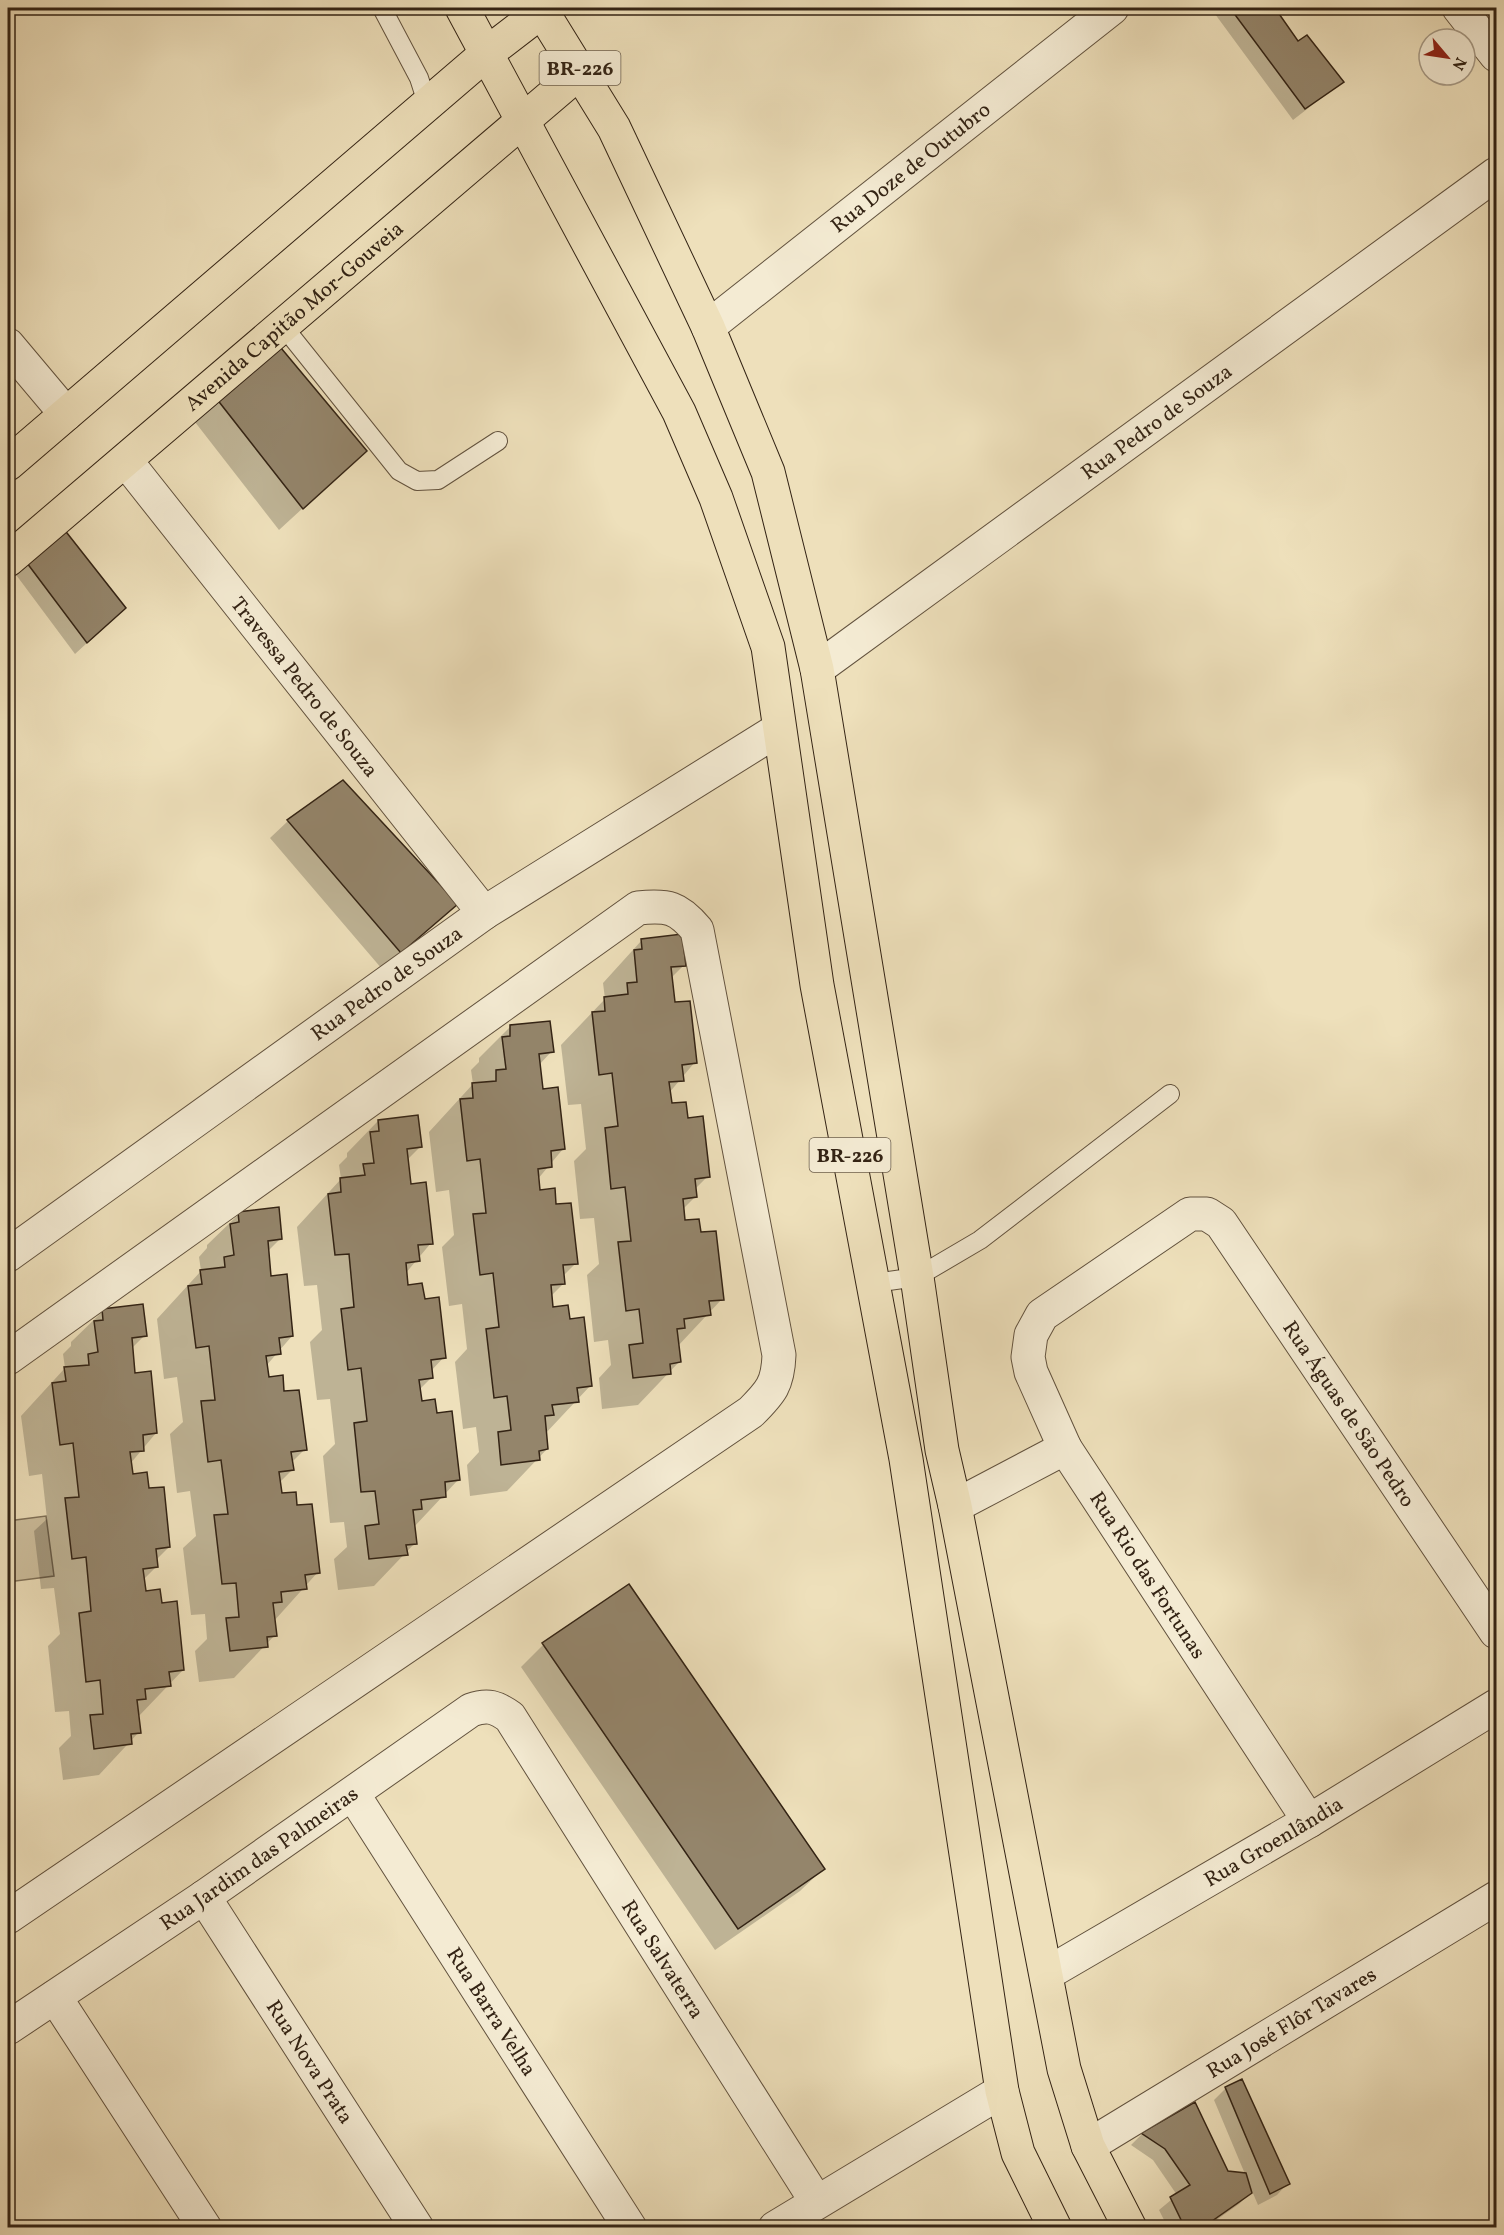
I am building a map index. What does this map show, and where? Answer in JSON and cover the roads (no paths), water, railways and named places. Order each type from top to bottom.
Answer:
[{"type":"main road","name":"BR-226","points":[[462,8],[521,122],[679,412],[716,498],[768,646],[817,985],[906,1459],[1002,2091],[1018,2153],[1055,2228]]},
{"type":"main road","points":[[8,464],[486,54],[543,9]]},
{"type":"main road","name":"BR-226","points":[[543,9],[614,128],[708,327],[768,472],[817,669],[917,1277],[942,1450],[956,1506],[1048,1973],[1064,2069],[1088,2146],[1130,2228]]},
{"type":"main road","name":"Avenida Capitão Mor-Gouveia","points":[[8,560],[581,71]]},
{"type":"street","name":"Rua Doze de Outubro","points":[[708,327],[1112,8]]},
{"type":"street","points":[[1459,8],[1497,55]]},
{"type":"street","name":"Rua Pedro de Souza","points":[[817,669],[1497,174]]},
{"type":"street","points":[[8,345],[66,414]]},
{"type":"street","name":"Travessa Pedro de Souza","points":[[126,460],[484,913]]},
{"type":"street","name":"Rua Pedro de Souza","points":[[8,1255],[484,913],[779,729]]},
{"type":"street","points":[[8,1358],[638,908],[662,906],[683,913],[697,930],[779,1355],[778,1375],[769,1394],[751,1412],[8,1917]]},
{"type":"street","name":"Rua Águas de São Pedro","points":[[1042,1315],[1190,1214],[1207,1214],[1221,1223],[1497,1632]]},
{"type":"street","name":"Rua Rio das Fortunas","points":[[1042,1315],[1031,1335],[1028,1356],[1031,1372],[1065,1448],[1309,1821]]},
{"type":"street","points":[[956,1506],[1065,1448]]},
{"type":"street","name":"Rua Jardim das Palmeiras","points":[[8,2028],[204,1897],[471,1710],[485,1705],[497,1707],[510,1717]]},
{"type":"street","name":"Rua Groenlândia","points":[[1048,1973],[1309,1821],[1497,1706]]},
{"type":"street","name":"Rua Salvaterra","points":[[510,1717],[816,2201]]},
{"type":"street","name":"Rua Barra Velha","points":[[353,1794],[630,2228]]},
{"type":"street","name":"Rua Nova Prata","points":[[204,1897],[417,2228]]},
{"type":"street","name":"Rua José Flôr Tavares","points":[[1088,2146],[1497,1898]]},
{"type":"street","points":[[55,1997],[205,2228]]},
{"type":"street","points":[[775,2228],[816,2201],[1002,2091]]},
{"type":"lane","points":[[382,8],[419,78],[428,106]]},
{"type":"lane","points":[[283,326],[399,471],[417,481],[438,480],[498,441]]},
{"type":"lane","points":[[874,1283],[917,1277],[980,1240],[1170,1094]]}]
